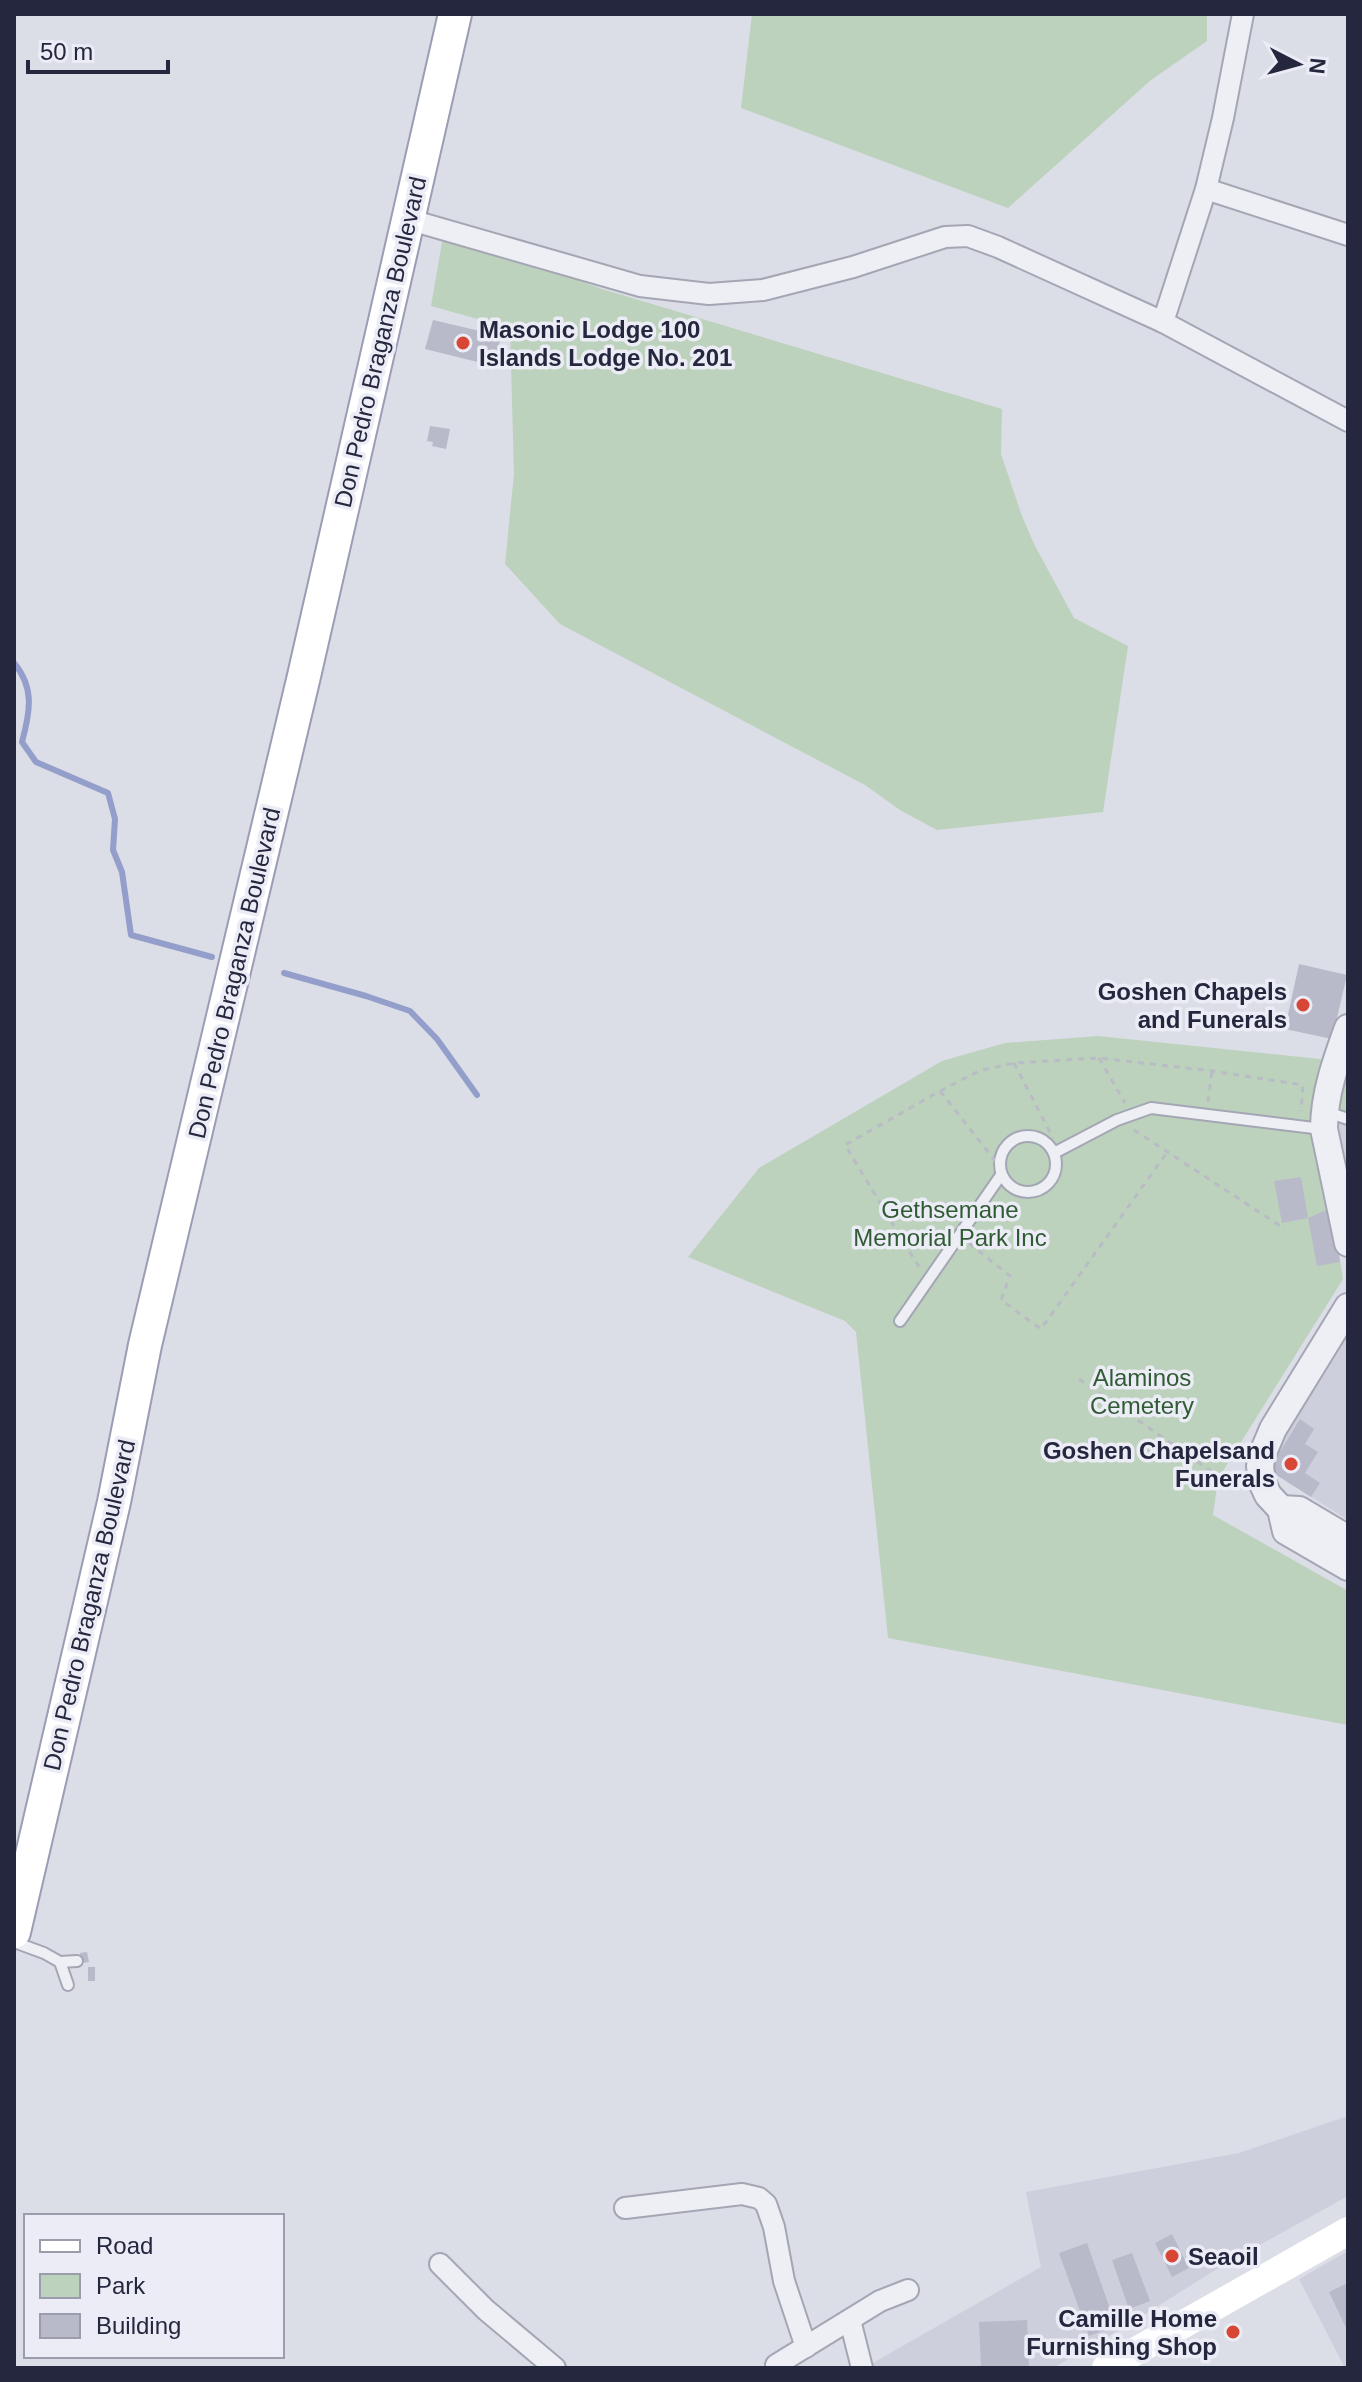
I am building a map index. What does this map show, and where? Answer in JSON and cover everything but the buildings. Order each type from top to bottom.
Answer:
[{"type":"main road","name":"Don Pedro Braganza Boulevard","points":[[14,1932],[114,1502],[145,1345],[301,691],[455,14]]},
{"type":"main road","points":[[1106,2368],[1348,2231]]},
{"type":"street","points":[[1163,322],[1206,189],[1243,14]]},
{"type":"street","points":[[1206,189],[1348,235]]},
{"type":"street","points":[[407,219],[640,286],[709,294],[763,290],[853,267],[945,237],[968,236],[1163,322],[1348,421]]},
{"type":"street","points":[[1348,1028],[1330,1080],[1324,1121],[1348,1243]]},
{"type":"street","points":[[1348,1307],[1273,1429],[1260,1466],[1268,1495],[1290,1510],[1348,1539]]},
{"type":"street","points":[[1290,1510],[1286,1531],[1348,1567]]},
{"type":"street","points":[[625,2208],[742,2194],[759,2198],[766,2204],[774,2227],[784,2281],[806,2347]]},
{"type":"street","points":[[440,2264],[486,2310],[555,2368]]},
{"type":"street","points":[[776,2365],[880,2301],[908,2290]]},
{"type":"street","points":[[850,2320],[862,2368]]},
{"type":"lane","points":[[1057,1152],[1117,1120],[1151,1108],[1206,1116],[1324,1121]]},
{"type":"lane","points":[[900,1321],[1001,1171],[1002,1155],[1009,1143],[1020,1137],[1033,1136],[1046,1141],[1057,1152],[1053,1179],[1043,1188],[1030,1192],[1016,1190],[1008,1185],[1001,1171]]},
{"type":"lane","points":[[14,1942],[60,1962],[77,1961]]},
{"type":"lane","points":[[60,1962],[68,1985]]},
{"type":"path","points":[[927,1281],[845,1145],[979,1071],[1014,1063],[1099,1058],[1212,1071],[1303,1085],[1324,1121]]},
{"type":"path","points":[[1099,1058],[1131,1114]]},
{"type":"path","points":[[1014,1063],[1057,1152]]},
{"type":"path","points":[[1206,1116],[1212,1071]]},
{"type":"path","points":[[940,1091],[1001,1171]]},
{"type":"path","points":[[1117,1120],[1285,1229]]},
{"type":"path","points":[[959,1236],[1010,1276],[1001,1300],[1041,1329],[1168,1151]]},
{"type":"path","points":[[1079,1379],[1212,1472],[1262,1482]]},
{"type":"shaded area","points":[[1337,1120],[1348,1128],[1348,1207],[1337,1168]]},
{"type":"shaded area","points":[[1348,1321],[1348,1520],[1275,1474],[1269,1457]]},
{"type":"shaded area","points":[[1348,2116],[1348,2196],[1220,2267],[1053,2368],[864,2368],[1041,2267],[1026,2192],[1239,2153]]},
{"type":"shaded area","points":[[1348,2251],[1348,2368],[1345,2368],[1299,2279]]},
{"type":"green space","points":[[752,14],[1207,14],[1207,41],[1151,80],[1008,208],[741,108]]},
{"type":"green space","points":[[444,231],[602,289],[1002,409],[1001,454],[1034,544],[1074,618],[1128,646],[1103,812],[937,830],[900,810],[865,785],[560,624],[505,564],[514,474],[510,328],[431,306]]},
{"type":"green space","points":[[1098,1036],[1329,1060],[1327,1177],[1343,1279],[1218,1479],[1213,1515],[1348,1591],[1348,1725],[888,1638],[856,1332],[845,1321],[688,1257],[759,1168],[942,1061],[1005,1043]]},
{"type":"green space","points":[[1348,1060],[1348,1128],[1332,1116]]},
{"type":"waterway","points":[[14,663],[28,691],[27,721],[22,742],[36,762],[108,793],[115,819],[113,850],[122,872],[131,935],[212,957]]},
{"type":"waterway","points":[[284,973],[410,1011],[437,1039],[477,1095]]},
{"type":"place","name":"Masonic Lodge 100 Islands Lodge No. 201","points":[[463,343]]},
{"type":"place","name":"Goshen Chapels and Funerals","points":[[1303,1005]]},
{"type":"place","name":"Goshen Chapelsand Funerals","points":[[1291,1464]]},
{"type":"place","name":"Seaoil","points":[[1172,2256]]},
{"type":"place","name":"Camille Home Furnishing Shop","points":[[1233,2332]]},
{"type":"park label","name":"Gethsemane Memorial Park Inc","points":[[950,1223]]},
{"type":"park label","name":"Alaminos Cemetery","points":[[1142,1391]]}]
